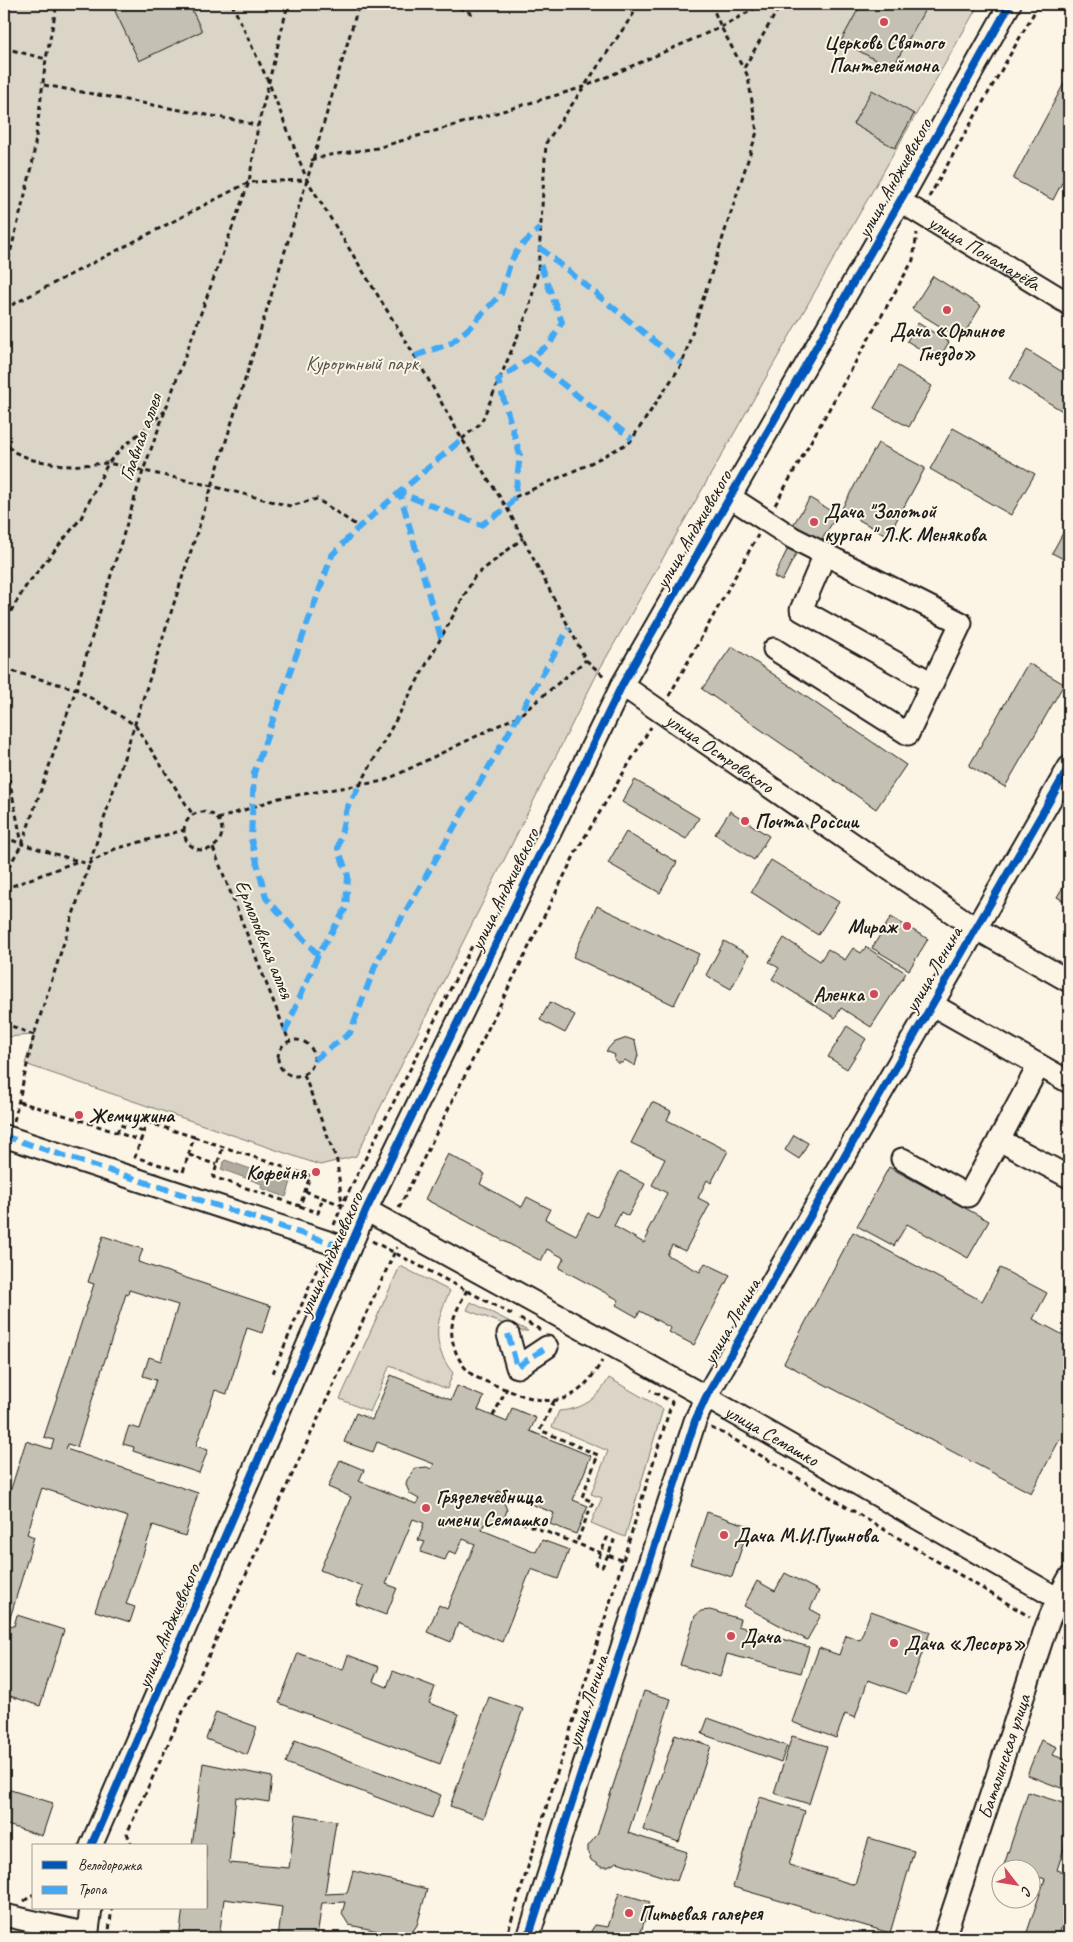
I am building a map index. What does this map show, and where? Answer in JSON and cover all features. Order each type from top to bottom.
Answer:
[{"type":"street","name":"улица Анджиевского","points":[[92,1844],[366,1210],[622,685],[900,201],[1010,4]]},
{"type":"street","name":"улица Понамарёва","points":[[900,201],[1069,304]]},
{"type":"street","points":[[730,497],[793,538],[961,623],[908,734],[774,649]]},
{"type":"street","points":[[825,554],[801,610],[932,683]]},
{"type":"street","name":"улица Островского","points":[[622,685],[975,928],[1069,982]]},
{"type":"street","name":"улица Ленина","points":[[528,1938],[695,1421],[706,1397],[1069,766]]},
{"type":"street","points":[[931,1004],[1069,1082]]},
{"type":"street","points":[[902,1159],[968,1196],[1039,1065]]},
{"type":"street","points":[[4,1136],[353,1241]]},
{"type":"street","points":[[999,1140],[1069,1177]]},
{"type":"street","name":"улица Семашко","points":[[366,1210],[706,1397],[1064,1601]]},
{"type":"street","points":[[508,1334],[516,1367],[545,1340]]},
{"type":"street","name":"Баталинская улица","points":[[944,1938],[1046,1627],[1064,1601],[1069,1578]]},
{"type":"street","name":"улица Анджиевского","points":[[98,1844],[100,1824]]},
{"type":"street","points":[[31,1922],[51,1915],[55,1910]]},
{"type":"street","points":[[4,1915],[94,1937],[91,1910]]},
{"type":"path","points":[[4,277],[32,166],[46,59],[57,4]]},
{"type":"path","points":[[232,4],[269,83],[307,180],[415,356],[462,439],[507,508],[586,660],[606,678],[622,685]]},
{"type":"path","points":[[142,1141],[19,1102],[34,1035],[212,486],[307,180],[311,160],[359,4]]},
{"type":"path","points":[[451,4],[473,14]]},
{"type":"path","points":[[462,439],[481,423],[529,309],[538,271],[546,142],[640,4]]},
{"type":"path","points":[[515,497],[585,466],[630,442],[682,364],[757,132],[748,77],[711,4]]},
{"type":"path","points":[[311,160],[377,148],[584,86],[721,27],[763,4]]},
{"type":"path","points":[[744,68],[781,4]]},
{"type":"path","points":[[131,1844],[127,1833],[404,1232],[398,1206],[577,850],[660,711],[912,260],[920,213],[1039,4]]},
{"type":"path","points":[[4,48],[46,59]]},
{"type":"path","points":[[44,85],[240,121],[258,126]]},
{"type":"path","points":[[4,309],[249,182],[307,180]]},
{"type":"path","points":[[6,616],[26,586],[81,518],[108,463],[166,411]]},
{"type":"path","points":[[4,438],[12,451],[33,460],[69,466],[108,463],[212,486],[290,506],[317,500],[360,528]]},
{"type":"path","points":[[360,785],[475,576],[523,538]]},
{"type":"path","points":[[4,574],[6,616],[4,630]]},
{"type":"path","points":[[218,819],[279,798],[384,781],[520,715],[586,660]]},
{"type":"path","points":[[4,669],[76,689],[135,725],[193,815]]},
{"type":"path","points":[[4,753],[22,844]]},
{"type":"path","points":[[206,812],[218,819],[222,826],[222,835],[219,842],[206,850],[193,848],[185,837],[184,830],[187,822],[193,815],[206,812]]},
{"type":"path","points":[[4,837],[88,864],[115,849],[184,830]]},
{"type":"path","points":[[4,889],[79,861]]},
{"type":"path","points":[[4,1023],[34,1035]]},
{"type":"path","points":[[295,1040],[307,1043],[314,1054],[313,1065],[304,1075],[296,1077],[289,1075],[279,1065],[277,1058],[279,1051],[289,1041],[295,1040]]},
{"type":"path","points":[[304,1075],[337,1161],[342,1205],[305,1191]]},
{"type":"path","points":[[194,1137],[183,1172],[135,1157],[147,1122],[194,1137],[310,1176],[300,1206]]},
{"type":"path","points":[[117,1133],[120,1125],[144,1132]]},
{"type":"path","points":[[223,1147],[213,1176],[318,1213],[323,1198]]},
{"type":"path","points":[[189,1155],[217,1165]]},
{"type":"path","points":[[336,1222],[353,1241],[395,1252],[545,1340]]},
{"type":"path","points":[[593,1358],[610,1367]]},
{"type":"path","points":[[506,1938],[534,1841],[624,1561],[672,1402],[649,1389]]},
{"type":"path","points":[[492,1416],[507,1390]]},
{"type":"path","points":[[554,1401],[540,1430],[598,1455],[582,1497],[593,1502],[576,1544]]},
{"type":"path","points":[[695,1421],[725,1434],[1069,1640]]},
{"type":"path","points":[[513,1519],[601,1553]]},
{"type":"path","points":[[606,1538],[614,1542],[608,1555],[602,1567],[596,1564],[606,1538]]},
{"type":"path","points":[[608,1555],[624,1561]]},
{"type":"path","points":[[94,1937],[111,1910]]},
{"type":"green space","name":"Курортный парк","points":[[4,4],[979,4],[598,672],[356,1156],[320,1165],[25,1064],[34,1035],[4,1037]]},
{"type":"green space","points":[[400,1266],[450,1291],[441,1313],[438,1343],[446,1363],[453,1373],[447,1389],[390,1365],[370,1412],[340,1399]]},
{"type":"green space","points":[[471,1302],[528,1331],[522,1331],[467,1310]]},
{"type":"green space","points":[[609,1378],[663,1409],[625,1537],[591,1523],[602,1498],[591,1494],[608,1451],[552,1427],[559,1411],[576,1408],[589,1402],[600,1392]]},
{"type":"shaded area","points":[[225,1160],[265,1174],[267,1170],[292,1179],[286,1197],[261,1188],[262,1184],[221,1169]]},
{"type":"building","points":[[120,4],[189,4],[202,31],[139,61],[113,7]]},
{"type":"building","name":"Церковь Святого Пантелеймона","points":[[861,4],[928,4],[892,69],[841,41]]},
{"type":"building","points":[[1069,74],[1069,169],[1053,200],[1013,179]]},
{"type":"building","points":[[872,90],[914,114],[895,148],[853,124]]},
{"type":"building","points":[[933,276],[981,306],[961,339],[912,309]]},
{"type":"building","points":[[918,323],[949,342],[938,360],[907,341]]},
{"type":"building","points":[[1027,350],[1069,376],[1069,415],[1010,379]]},
{"type":"building","points":[[898,366],[932,386],[909,427],[874,408]]},
{"type":"building","points":[[953,428],[1035,474],[1011,515],[930,469]]},
{"type":"building","points":[[878,443],[925,468],[888,536],[841,510]]},
{"type":"building","name":"Дача \"Золотой курган\" Л.К. Менякова","points":[[810,498],[837,515],[818,546],[791,528]]},
{"type":"building","points":[[1069,522],[1069,562],[1052,553]]},
{"type":"building","points":[[790,544],[799,548],[782,581],[774,577]]},
{"type":"building","points":[[732,646],[906,765],[876,809],[702,689]]},
{"type":"building","points":[[1028,663],[1064,684],[1005,787],[969,766]]},
{"type":"building","points":[[635,780],[699,818],[686,839],[622,802]]},
{"type":"building","points":[[730,811],[769,836],[754,860],[715,834]]},
{"type":"building","points":[[626,832],[677,862],[660,893],[608,863]]},
{"type":"building","points":[[771,860],[839,902],[818,935],[751,892]]},
{"type":"building","points":[[1069,877],[1069,904],[1057,897]]},
{"type":"building","points":[[597,906],[699,954],[674,1005],[573,957]]},
{"type":"building","points":[[891,917],[928,939],[909,970],[872,948]]},
{"type":"building","points":[[784,938],[820,961],[828,949],[845,960],[853,948],[861,953],[866,947],[906,973],[871,1027],[841,1008],[835,1018],[772,979],[779,968],[769,962]]},
{"type":"building","points":[[724,941],[749,955],[731,989],[706,975]]},
{"type":"building","points":[[550,1002],[575,1015],[565,1033],[540,1020]]},
{"type":"building","points":[[847,1026],[866,1039],[847,1069],[828,1057]]},
{"type":"building","points":[[627,1038],[635,1041],[638,1055],[635,1066],[625,1060],[622,1063],[617,1063],[614,1059],[615,1055],[606,1051],[613,1043]]},
{"type":"building","points":[[652,1102],[671,1111],[667,1120],[728,1151],[711,1183],[707,1180],[698,1198],[710,1204],[685,1251],[672,1245],[667,1255],[700,1272],[705,1263],[730,1275],[694,1345],[669,1332],[671,1328],[640,1311],[637,1317],[616,1305],[619,1300],[559,1268],[564,1258],[547,1249],[541,1261],[425,1199],[448,1154],[485,1174],[480,1184],[522,1207],[527,1197],[550,1209],[545,1219],[576,1235],[588,1213],[597,1217],[620,1171],[645,1184],[628,1216],[621,1212],[614,1226],[644,1243],[649,1233],[647,1232],[667,1193],[652,1185],[665,1159],[631,1143]]},
{"type":"building","points":[[794,1135],[808,1143],[799,1159],[785,1150]]},
{"type":"building","points":[[889,1167],[989,1221],[968,1258],[907,1224],[894,1246],[857,1226]]},
{"type":"building","points":[[853,1232],[982,1301],[1000,1268],[1047,1293],[1033,1319],[1069,1338],[1069,1435],[1065,1442],[1060,1439],[1031,1493],[784,1363]]},
{"type":"building","points":[[103,1236],[143,1249],[138,1262],[271,1306],[262,1333],[247,1328],[227,1394],[215,1390],[196,1446],[208,1450],[199,1473],[133,1451],[134,1447],[123,1444],[129,1426],[140,1429],[156,1380],[143,1376],[149,1357],[161,1361],[178,1305],[129,1290],[128,1295],[126,1294],[77,1447],[68,1444],[66,1449],[198,1493],[185,1536],[153,1525],[126,1604],[135,1607],[130,1622],[95,1611],[128,1517],[42,1488],[27,1534],[34,1537],[8,1625],[14,1626],[17,1615],[64,1630],[40,1706],[4,1694],[4,1511],[26,1441],[51,1449],[54,1440],[44,1437],[94,1284],[88,1282]]},
{"type":"building","name":"Грязелечебница имени Семашко","points":[[391,1375],[451,1400],[457,1386],[484,1397],[478,1410],[507,1422],[512,1408],[536,1418],[530,1431],[591,1456],[573,1500],[588,1506],[576,1534],[550,1524],[554,1513],[498,1491],[497,1496],[507,1510],[505,1516],[498,1524],[484,1524],[482,1530],[536,1552],[542,1540],[569,1550],[558,1579],[531,1569],[502,1642],[458,1623],[451,1642],[427,1632],[439,1605],[447,1609],[475,1544],[463,1539],[456,1554],[449,1551],[445,1560],[420,1552],[425,1542],[418,1540],[424,1523],[413,1519],[386,1584],[397,1588],[386,1615],[356,1604],[363,1587],[320,1570],[351,1497],[328,1487],[340,1460],[364,1470],[359,1481],[416,1504],[419,1499],[410,1494],[406,1485],[407,1480],[416,1468],[427,1467],[431,1469],[434,1464],[377,1442],[373,1452],[344,1442],[356,1413],[372,1420]]},
{"type":"building","points":[[707,1512],[749,1526],[732,1577],[690,1564]]},
{"type":"building","points":[[785,1573],[819,1591],[810,1609],[821,1615],[807,1640],[744,1606],[757,1581],[775,1591]]},
{"type":"building","name":"Дача","points":[[710,1610],[740,1619],[738,1626],[809,1647],[801,1673],[727,1654],[720,1677],[680,1665],[695,1616],[701,1611]]},
{"type":"building","points":[[871,1611],[930,1632],[907,1694],[868,1680],[855,1718],[845,1714],[836,1738],[792,1722],[819,1648],[839,1655],[846,1635],[860,1640]]},
{"type":"building","points":[[298,1653],[343,1670],[348,1655],[379,1667],[373,1681],[387,1687],[393,1671],[435,1687],[429,1703],[459,1714],[440,1764],[279,1703]]},
{"type":"building","points":[[644,1691],[671,1699],[628,1833],[687,1852],[677,1881],[617,1862],[608,1867],[601,1867],[591,1860],[588,1853],[588,1846],[597,1835]]},
{"type":"building","points":[[489,1697],[523,1709],[484,1818],[450,1806]]},
{"type":"building","points":[[216,1712],[257,1727],[247,1755],[206,1739]]},
{"type":"building","points":[[1069,1716],[1069,1737],[1061,1732]]},
{"type":"building","points":[[708,1718],[787,1746],[781,1762],[702,1734]]},
{"type":"building","points":[[675,1734],[711,1746],[679,1842],[643,1830]]},
{"type":"building","points":[[792,1736],[827,1746],[809,1804],[774,1793]]},
{"type":"building","points":[[295,1740],[441,1795],[432,1818],[286,1763]]},
{"type":"building","points":[[1041,1740],[1057,1747],[1053,1755],[1069,1761],[1069,1791],[1027,1775]]},
{"type":"building","points":[[203,1763],[272,1777],[269,1802],[236,1797],[229,1863],[289,1868],[296,1814],[336,1821],[325,1894],[347,1893],[353,1871],[427,1889],[417,1925],[413,1931],[403,1936],[349,1925],[342,1914],[345,1902],[322,1903],[317,1936],[321,1938],[278,1938],[282,1907],[224,1899],[219,1938],[179,1938],[183,1910],[208,1910],[208,1844],[192,1844]]},
{"type":"building","points":[[4,1788],[53,1803],[42,1836],[4,1824]]},
{"type":"building","points":[[1028,1792],[1069,1805],[1069,1832],[1057,1870],[1069,1874],[1069,1903],[1058,1938],[1025,1938],[1034,1910],[1040,1910],[1040,1894],[1045,1879],[1040,1877],[1040,1860],[1006,1860]]},
{"type":"building","points":[[760,1797],[805,1811],[789,1865],[855,1885],[869,1838],[914,1851],[890,1933],[733,1887]]},
{"type":"building","name":"Питьевая галерея","points":[[619,1893],[650,1902],[641,1932],[649,1934],[648,1938],[594,1938],[591,1931],[595,1925],[608,1927]]},
{"type":"marked path","points":[[415,356],[451,343],[468,329],[501,294],[511,261],[519,248],[540,228]]},
{"type":"marked path","points":[[539,247],[682,364]]},
{"type":"marked path","points":[[441,638],[400,493],[481,525],[507,508],[515,497],[520,455],[498,380],[550,344],[562,322],[538,259]]},
{"type":"marked path","points":[[530,358],[632,439]]},
{"type":"marked path","points":[[318,955],[266,898],[251,839],[254,773],[332,555],[359,527],[462,439]]},
{"type":"marked path","points":[[314,1060],[350,1033],[377,961],[569,628]]},
{"type":"marked path","points":[[285,1032],[318,955],[346,908],[348,876],[338,848],[347,808],[360,785]]},
{"type":"marked path","points":[[4,1136],[349,1249]]},
{"type":"marked path","points":[[508,1334],[517,1367],[547,1347]]},
{"type":"cycle path","points":[[92,1844],[366,1210],[622,685],[900,201],[1010,4]]},
{"type":"cycle path","points":[[528,1938],[695,1421],[706,1397],[1069,767]]},
{"type":"place","name":"Церковь Святого Пантелеймона","points":[[884,22]]},
{"type":"place","name":"Дача «Орлиное Гнездо»","points":[[947,310]]},
{"type":"place","name":"Дача \"Золотой курган\" Л.К. Менякова","points":[[814,522]]},
{"type":"place","name":"Почта России","points":[[745,821]]},
{"type":"place","name":"Мираж","points":[[907,926]]},
{"type":"place","name":"Аленка","points":[[874,994]]},
{"type":"place","name":"Жемчужина","points":[[79,1115]]},
{"type":"place","name":"Кофейня","points":[[316,1172]]},
{"type":"place","name":"Грязелечебница имени Семашко","points":[[426,1508]]},
{"type":"place","name":"Дача М.И.Пушнова","points":[[724,1535]]},
{"type":"place","name":"Дача","points":[[731,1636]]},
{"type":"place","name":"Дача «Лесоръ»","points":[[894,1643]]},
{"type":"place","name":"Питьевая галерея","points":[[629,1913]]}]
